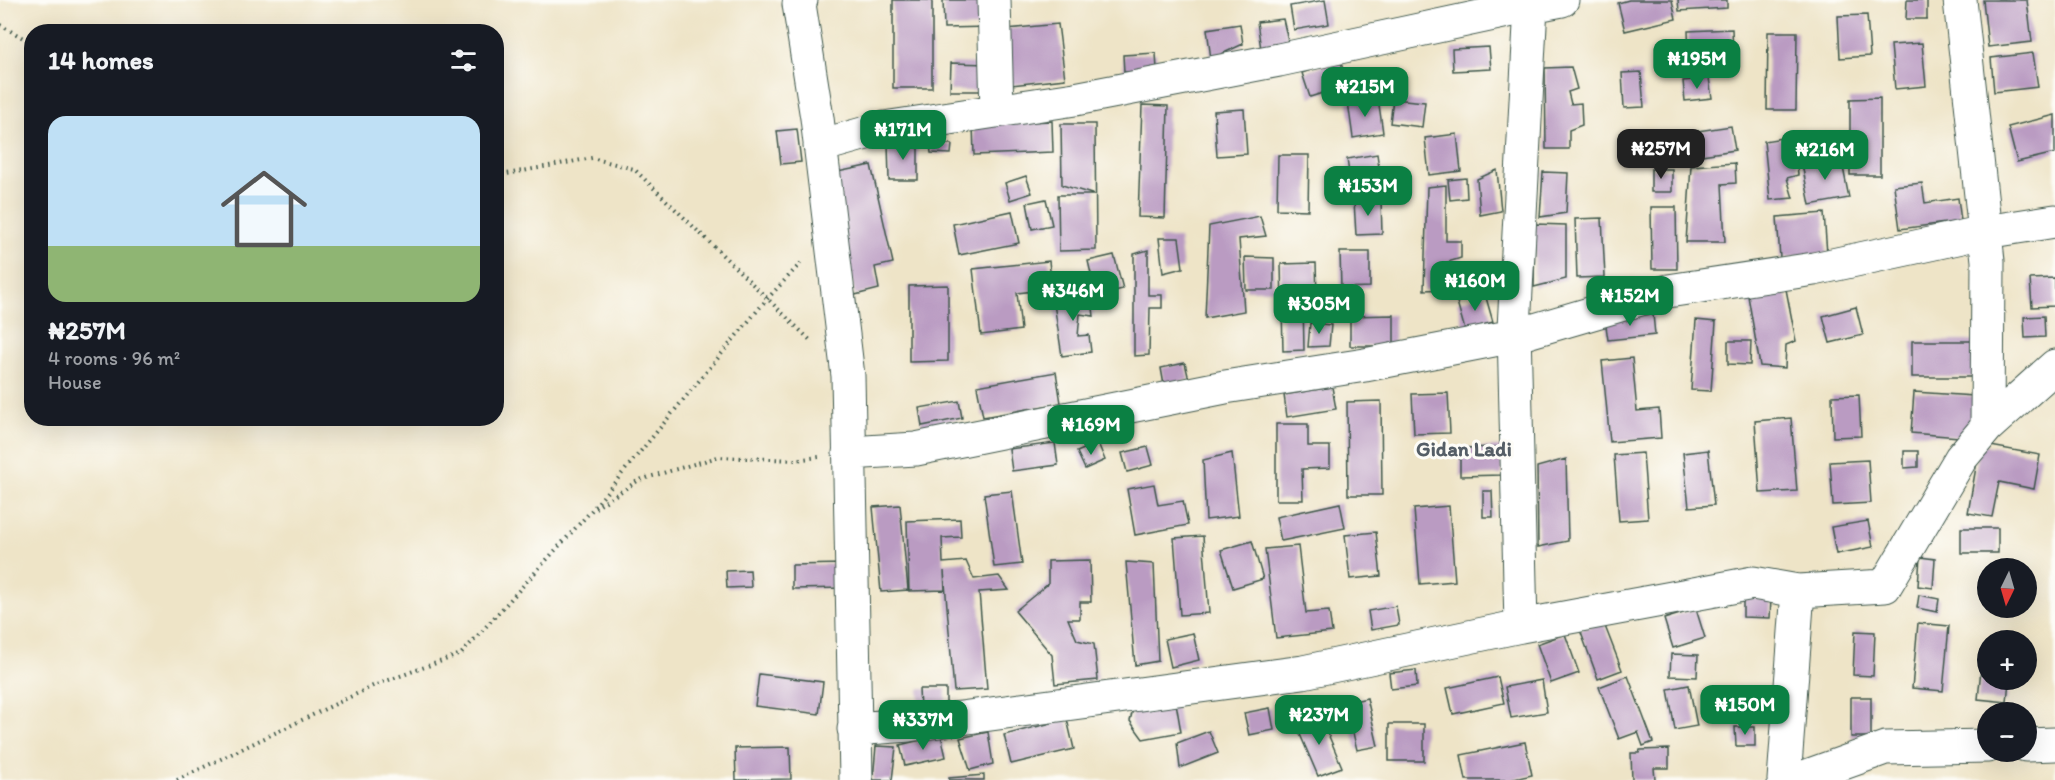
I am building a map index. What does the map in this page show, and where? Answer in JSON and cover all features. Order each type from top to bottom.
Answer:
[{"type":"street","points":[[801,0],[848,376],[856,780]]},
{"type":"street","points":[[994,0],[998,111]]},
{"type":"street","points":[[1960,0],[1988,261],[1987,427]]},
{"type":"street","points":[[820,146],[884,128],[1075,99],[1268,63],[1541,2],[1514,336],[1521,626]]},
{"type":"street","points":[[849,453],[916,449],[1225,387],[1365,365],[1514,336],[1668,291],[1814,269],[1985,232],[2055,222]]},
{"type":"street","points":[[854,729],[909,725],[1303,672],[1521,626],[1753,583],[1798,591],[1886,586],[1961,458],[1987,427],[2055,366]]},
{"type":"street","points":[[1784,780],[1798,591]]},
{"type":"street","points":[[2037,745],[2055,744]]},
{"type":"street","points":[[1796,780],[1885,748],[1977,746]]},
{"type":"path","points":[[0,25],[24,38]]},
{"type":"path","points":[[504,174],[592,158],[634,169],[848,376]]},
{"type":"path","points":[[177,780],[375,685],[461,654],[591,511],[767,299],[831,231]]},
{"type":"path","points":[[591,511],[639,480],[718,457],[796,460],[849,453]]},
{"type":"building","points":[[893,0],[932,0],[932,88],[893,88]]},
{"type":"building","points":[[943,0],[989,0],[989,27],[944,28]]},
{"type":"building","points":[[1325,0],[1329,24],[1294,30],[1290,6]]},
{"type":"building","points":[[1629,0],[1672,0],[1676,19],[1625,31],[1618,3]]},
{"type":"building","points":[[1678,0],[1727,0],[1727,8],[1679,11]]},
{"type":"building","points":[[1907,0],[1927,0],[1927,19],[1906,19]]},
{"type":"building","points":[[1983,0],[2027,0],[2032,42],[1988,47]]},
{"type":"building","points":[[1867,15],[1870,56],[1840,58],[1838,16]]},
{"type":"building","points":[[1283,19],[1288,41],[1261,49],[1257,22]]},
{"type":"building","points":[[1058,24],[1065,79],[1002,86],[996,30]]},
{"type":"building","points":[[1240,24],[1243,44],[1211,59],[1207,29]]},
{"type":"building","points":[[1732,29],[1733,55],[1689,58],[1688,31]]},
{"type":"building","points":[[1768,32],[1797,32],[1796,110],[1767,110]]},
{"type":"building","points":[[1922,43],[1926,86],[1895,89],[1891,45]]},
{"type":"building","points":[[1489,47],[1491,69],[1453,71],[1452,49]]},
{"type":"building","points":[[1156,53],[1157,70],[1124,72],[1123,55]]},
{"type":"building","points":[[2033,53],[2038,87],[1994,92],[1991,58]]},
{"type":"building","points":[[1340,60],[1348,85],[1310,97],[1302,73]]},
{"type":"building","points":[[951,63],[989,64],[988,91],[950,91]]},
{"type":"building","points":[[1571,67],[1577,89],[1568,92],[1571,104],[1581,103],[1582,125],[1569,130],[1569,149],[1546,149],[1545,68]]},
{"type":"building","points":[[1641,72],[1644,107],[1624,108],[1622,73]]},
{"type":"building","points":[[1709,78],[1712,98],[1685,101],[1683,81]]},
{"type":"building","points":[[1378,98],[1383,133],[1353,138],[1348,102]]},
{"type":"building","points":[[1880,98],[1880,175],[1850,175],[1850,99]]},
{"type":"building","points":[[1393,99],[1425,102],[1422,127],[1390,123]]},
{"type":"building","points":[[1142,105],[1168,106],[1165,218],[1138,217]]},
{"type":"building","points":[[1244,109],[1247,154],[1217,156],[1214,111]]},
{"type":"building","points":[[2055,115],[2055,153],[2017,162],[2008,127]]},
{"type":"building","points":[[1052,121],[1053,152],[974,155],[973,124]]},
{"type":"building","points":[[1061,124],[1095,124],[1096,250],[1059,251],[1058,195],[1095,195],[1062,185]]},
{"type":"building","points":[[1731,126],[1735,150],[1655,162],[1651,138]]},
{"type":"building","points":[[797,129],[801,162],[781,164],[777,131]]},
{"type":"building","points":[[1457,134],[1461,171],[1429,175],[1425,138]]},
{"type":"building","points":[[1794,136],[1798,175],[1787,178],[1793,198],[1770,200],[1764,141]]},
{"type":"building","points":[[888,143],[918,143],[918,180],[889,180]]},
{"type":"building","points":[[930,144],[952,144],[951,154],[931,153]]},
{"type":"building","points":[[1377,154],[1382,189],[1352,193],[1347,159]]},
{"type":"building","points":[[1278,155],[1309,155],[1308,210],[1277,209]]},
{"type":"building","points":[[1841,157],[1849,198],[1810,205],[1802,164]]},
{"type":"building","points":[[1735,163],[1736,183],[1722,184],[1725,242],[1686,242],[1691,166]]},
{"type":"building","points":[[871,165],[893,263],[875,267],[879,289],[855,295],[828,174]]},
{"type":"building","points":[[1651,169],[1672,169],[1672,192],[1651,192]]},
{"type":"building","points":[[1497,170],[1501,211],[1480,215],[1477,179]]},
{"type":"building","points":[[1543,172],[1568,173],[1566,213],[1540,217]]},
{"type":"building","points":[[1026,176],[1032,193],[1010,200],[1005,183]]},
{"type":"building","points":[[1466,178],[1467,198],[1450,200],[1448,180]]},
{"type":"building","points":[[1922,183],[1925,203],[1958,198],[1961,221],[1900,229],[1894,186]]},
{"type":"building","points":[[1446,185],[1446,241],[1461,241],[1461,258],[1448,262],[1447,289],[1424,290],[1427,187]]},
{"type":"building","points":[[1046,199],[1052,225],[1032,229],[1027,203]]},
{"type":"building","points":[[1381,200],[1382,234],[1356,235],[1354,201]]},
{"type":"building","points":[[1651,207],[1676,207],[1677,269],[1652,269]]},
{"type":"building","points":[[1012,211],[1019,243],[959,255],[953,224]]},
{"type":"building","points":[[1824,213],[1827,254],[1780,258],[1777,217]]},
{"type":"building","points":[[1260,216],[1266,236],[1239,239],[1244,311],[1205,318],[1209,226]]},
{"type":"building","points":[[1602,218],[1605,277],[1577,278],[1575,219]]},
{"type":"building","points":[[1535,224],[1566,225],[1566,279],[1534,287]]},
{"type":"building","points":[[1159,238],[1179,238],[1183,268],[1163,273]]},
{"type":"building","points":[[1148,250],[1148,295],[1162,295],[1162,308],[1150,308],[1149,355],[1134,356],[1134,254]]},
{"type":"building","points":[[1340,252],[1370,252],[1370,287],[1341,288]]},
{"type":"building","points":[[1114,255],[1123,289],[1096,295],[1088,261]]},
{"type":"building","points":[[1245,257],[1274,258],[1274,290],[1246,290]]},
{"type":"building","points":[[1049,261],[1052,289],[1017,293],[1021,330],[981,335],[973,269]]},
{"type":"building","points":[[1316,263],[1317,297],[1303,301],[1304,350],[1283,351],[1281,264]]},
{"type":"building","points":[[2055,278],[2055,306],[2032,307],[2030,279]]},
{"type":"building","points":[[1785,284],[1796,341],[1786,345],[1785,368],[1760,366],[1747,290]]},
{"type":"building","points":[[948,285],[948,361],[909,362],[909,286]]},
{"type":"building","points":[[1091,292],[1094,316],[1080,314],[1078,336],[1089,335],[1091,352],[1062,356],[1053,297]]},
{"type":"building","points":[[1485,294],[1493,322],[1465,330],[1457,302]]},
{"type":"building","points":[[1856,307],[1863,335],[1830,343],[1823,316]]},
{"type":"building","points":[[1653,314],[1655,335],[1608,340],[1605,319]]},
{"type":"building","points":[[1394,315],[1394,346],[1350,346],[1350,316]]},
{"type":"building","points":[[2044,316],[2045,337],[2025,338],[2024,317]]},
{"type":"building","points":[[1696,320],[1716,322],[1711,391],[1691,390]]},
{"type":"building","points":[[1310,323],[1331,325],[1329,346],[1308,347]]},
{"type":"building","points":[[1728,341],[1751,341],[1750,365],[1728,364]]},
{"type":"building","points":[[1912,341],[1981,341],[1982,377],[1912,377]]},
{"type":"building","points":[[1632,358],[1637,411],[1659,409],[1661,438],[1610,442],[1602,361]]},
{"type":"building","points":[[1185,363],[1189,380],[1164,385],[1161,368]]},
{"type":"building","points":[[1056,372],[1061,403],[983,417],[977,386]]},
{"type":"building","points":[[1332,387],[1336,409],[1287,417],[1284,395]]},
{"type":"building","points":[[1914,392],[1974,396],[1971,438],[1911,433]]},
{"type":"building","points":[[1448,393],[1450,433],[1414,434],[1412,394]]},
{"type":"building","points":[[1859,395],[1861,436],[1833,437],[1832,396]]},
{"type":"building","points":[[959,401],[962,418],[922,426],[919,408]]},
{"type":"building","points":[[1381,401],[1382,495],[1348,495],[1347,402]]},
{"type":"building","points":[[1791,418],[1797,491],[1760,493],[1755,421]]},
{"type":"building","points":[[1276,424],[1308,424],[1308,446],[1330,446],[1330,468],[1302,469],[1303,500],[1276,500]]},
{"type":"building","points":[[1055,443],[1058,465],[1012,471],[1009,449]]},
{"type":"building","points":[[1098,443],[1105,460],[1085,469],[1077,452]]},
{"type":"building","points":[[1980,444],[2040,455],[2034,489],[1999,482],[1992,517],[1968,513]]},
{"type":"building","points":[[1148,447],[1153,465],[1127,472],[1122,453]]},
{"type":"building","points":[[1502,447],[1502,475],[1460,476],[1460,448]]},
{"type":"building","points":[[1708,450],[1714,505],[1689,507],[1683,453]]},
{"type":"building","points":[[1904,451],[1918,451],[1918,467],[1904,468]]},
{"type":"building","points":[[1232,453],[1239,516],[1206,520],[1203,460]]},
{"type":"building","points":[[1643,453],[1648,519],[1619,521],[1614,455]]},
{"type":"building","points":[[1566,459],[1568,541],[1538,547],[1537,467]]},
{"type":"building","points":[[1868,460],[1871,503],[1833,505],[1830,462]]},
{"type":"building","points":[[1154,484],[1158,505],[1183,501],[1188,525],[1135,535],[1127,489]]},
{"type":"building","points":[[1012,491],[1022,564],[994,567],[984,494]]},
{"type":"building","points":[[1483,491],[1492,491],[1493,517],[1483,517]]},
{"type":"building","points":[[1340,503],[1345,528],[1281,541],[1276,517]]},
{"type":"building","points":[[900,505],[908,590],[881,592],[873,507]]},
{"type":"building","points":[[1449,506],[1455,581],[1420,584],[1414,509]]},
{"type":"building","points":[[960,519],[961,537],[942,538],[943,563],[966,561],[974,579],[999,576],[1009,590],[979,592],[987,689],[954,691],[944,571],[945,590],[909,591],[907,521]]},
{"type":"building","points":[[1868,521],[1873,547],[1836,554],[1831,527]]},
{"type":"building","points":[[1961,528],[1998,528],[1998,553],[1961,553]]},
{"type":"building","points":[[1376,532],[1381,576],[1350,579],[1345,535]]},
{"type":"building","points":[[1203,536],[1209,613],[1180,615],[1174,538]]},
{"type":"building","points":[[1252,541],[1263,579],[1233,588],[1221,550]]},
{"type":"building","points":[[1298,546],[1306,613],[1329,611],[1332,632],[1276,638],[1265,549]]},
{"type":"building","points":[[1920,557],[1935,559],[1933,588],[1918,586]]},
{"type":"building","points":[[1090,560],[1091,602],[1080,602],[1080,619],[1068,619],[1077,640],[1094,644],[1098,680],[1055,684],[1052,655],[1015,611],[1048,584],[1048,561]]},
{"type":"building","points":[[1126,562],[1154,564],[1158,661],[1135,665]]},
{"type":"building","points":[[844,564],[844,588],[792,589],[792,565]]},
{"type":"building","points":[[750,570],[751,587],[727,588],[726,571]]},
{"type":"building","points":[[1919,595],[1939,599],[1937,612],[1917,608]]},
{"type":"building","points":[[1743,598],[1771,599],[1770,618],[1743,617]]},
{"type":"building","points":[[1396,606],[1399,625],[1371,630],[1368,611]]},
{"type":"building","points":[[1696,609],[1705,638],[1673,648],[1664,619]]},
{"type":"building","points":[[1603,621],[1622,670],[1598,679],[1580,630]]},
{"type":"building","points":[[1918,623],[1949,626],[1943,691],[1912,688]]},
{"type":"building","points":[[1855,631],[1875,632],[1873,676],[1853,675]]},
{"type":"building","points":[[1193,633],[1199,660],[1171,667],[1165,639]]},
{"type":"building","points":[[1565,634],[1579,673],[1551,683],[1537,644]]},
{"type":"building","points":[[1671,654],[1698,655],[1697,677],[1670,676]]},
{"type":"building","points":[[1416,670],[1417,686],[1391,689],[1389,673]]},
{"type":"building","points":[[759,674],[823,682],[819,714],[755,706]]},
{"type":"building","points":[[1628,676],[1653,742],[1643,746],[1638,732],[1619,739],[1599,687]]},
{"type":"building","points":[[1498,677],[1504,703],[1453,714],[1447,688]]},
{"type":"building","points":[[1542,680],[1547,712],[1511,718],[1505,687]]},
{"type":"building","points":[[1689,685],[1697,726],[1675,730],[1668,689]]},
{"type":"building","points":[[919,689],[946,689],[946,708],[920,708]]},
{"type":"building","points":[[1979,690],[2008,690],[2007,702],[1978,699]]},
{"type":"building","points":[[1175,697],[1181,732],[1143,739],[1130,721],[1134,705]]},
{"type":"building","points":[[1851,697],[1871,697],[1871,737],[1851,737]]},
{"type":"building","points":[[1367,698],[1378,746],[1357,750],[1346,703]]},
{"type":"building","points":[[1270,708],[1274,730],[1249,735],[1244,713]]},
{"type":"building","points":[[1320,715],[1342,767],[1318,776],[1296,725]]},
{"type":"building","points":[[1067,719],[1074,749],[1011,764],[1004,735]]},
{"type":"building","points":[[1389,724],[1424,724],[1424,761],[1389,761]]},
{"type":"building","points":[[1735,727],[1755,727],[1755,746],[1736,746]]},
{"type":"building","points":[[1209,731],[1218,753],[1180,768],[1177,743]]},
{"type":"building","points":[[988,732],[993,764],[970,770],[960,738]]},
{"type":"building","points":[[941,735],[946,757],[905,766],[900,745]]},
{"type":"building","points":[[1525,742],[1532,775],[1510,780],[1466,780],[1461,755]]},
{"type":"building","points":[[876,746],[896,747],[892,780],[873,780]]},
{"type":"building","points":[[790,747],[791,779],[736,780],[735,748]]},
{"type":"building","points":[[1669,749],[1669,768],[1654,768],[1655,780],[1632,780],[1631,753],[1639,753],[1640,750]]},
{"type":"building","points":[[984,775],[984,780],[949,780],[949,778]]},
{"type":"district","name":"Gidan Ladi","points":[[1464,448]]}]
